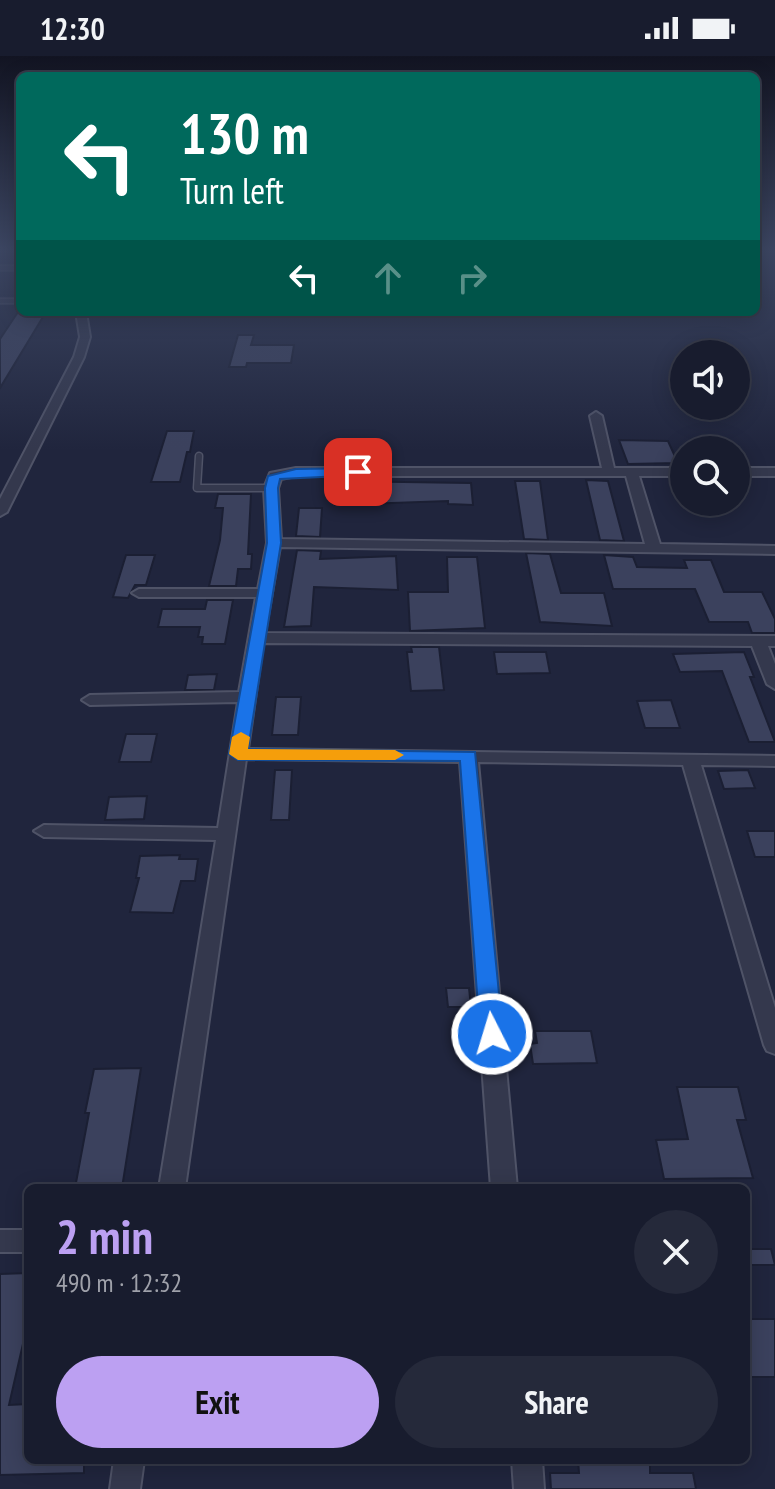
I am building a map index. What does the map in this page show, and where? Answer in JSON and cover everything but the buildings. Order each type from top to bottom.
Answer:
[{"type":"street","points":[[0,512],[79,357],[85,337],[82,316]]},
{"type":"street","points":[[596,416],[609,472]]},
{"type":"street","points":[[173,1184],[256,638],[274,543],[271,488],[275,476],[296,472],[670,472]]},
{"type":"street","points":[[631,472],[654,549]]},
{"type":"street","points":[[750,472],[775,472]]},
{"type":"street","points":[[274,543],[775,550]]},
{"type":"street","points":[[139,593],[266,593]]},
{"type":"street","points":[[256,638],[767,641],[775,684]]},
{"type":"street","points":[[90,700],[249,697]]},
{"type":"street","points":[[238,754],[775,761]]},
{"type":"street","points":[[468,755],[504,1184]]},
{"type":"street","points":[[690,759],[775,1045]]},
{"type":"street","points":[[44,831],[227,834]]},
{"type":"street","points":[[0,1241],[24,1241]]},
{"type":"street","points":[[125,1489],[128,1464]]},
{"type":"street","points":[[527,1464],[529,1489]]},
{"type":"lane","points":[[199,456],[197,488],[271,488]]},
{"type":"slow traffic","points":[[241,737],[238,754],[395,755]]},
{"type":"route","points":[[358,472],[296,472],[275,476],[271,488],[274,543],[238,754],[468,755],[492,1034]]}]
